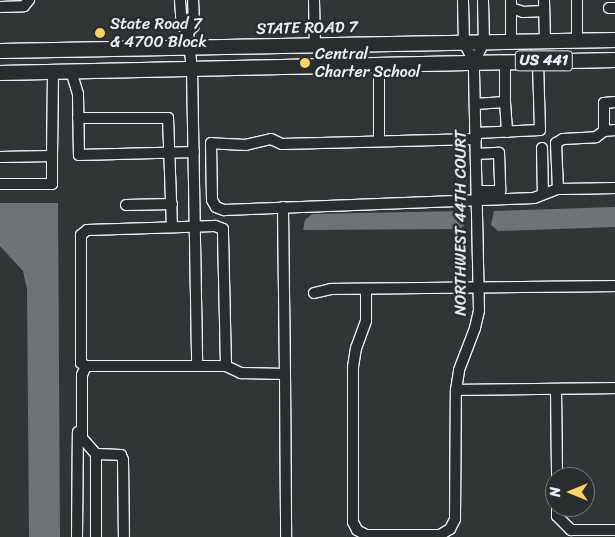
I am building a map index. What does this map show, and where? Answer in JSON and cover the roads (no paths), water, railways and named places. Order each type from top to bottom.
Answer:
[{"type":"main road","name":"STATE ROAD 7","points":[[0,51],[615,40]]},
{"type":"main road","name":"US 441","points":[[0,73],[615,60]]},
{"type":"street","points":[[0,7],[24,6],[29,0]]},
{"type":"street","points":[[180,0],[182,26],[188,32],[192,68],[197,366]]},
{"type":"street","points":[[188,32],[194,26],[193,0]]},
{"type":"street","points":[[314,0],[315,46]]},
{"type":"street","points":[[463,0],[464,42],[474,62]]},
{"type":"street","points":[[474,62],[484,42],[483,0]]},
{"type":"street","points":[[544,0],[545,41]]},
{"type":"street","points":[[577,0],[577,41]]},
{"type":"street","points":[[511,4],[523,12],[544,11]]},
{"type":"street","points":[[511,4],[511,42]]},
{"type":"street","points":[[71,71],[78,94],[80,155],[171,153],[211,143],[233,143],[258,134],[272,134],[291,142],[379,141],[476,136],[540,130],[538,61]]},
{"type":"street","name":"NORTHWEST 44TH COURT","points":[[366,289],[366,321],[356,348],[353,368],[353,522],[357,530],[366,535],[440,535],[450,529],[455,519],[456,390],[458,370],[475,328],[479,288],[474,62]]},
{"type":"street","points":[[505,62],[507,132]]},
{"type":"street","points":[[379,64],[379,141]]},
{"type":"street","points":[[0,184],[52,184],[53,72]]},
{"type":"street","points":[[475,104],[505,102]]},
{"type":"street","points":[[604,131],[604,103],[615,102]]},
{"type":"street","points":[[78,118],[168,118],[171,153],[172,227]]},
{"type":"street","points":[[558,189],[556,143],[563,138],[596,138],[604,131],[615,130]]},
{"type":"street","points":[[211,143],[212,200],[216,207],[224,210],[478,195],[534,198],[558,189],[615,188]]},
{"type":"street","points":[[542,148],[543,194]]},
{"type":"street","points":[[477,154],[499,153],[500,190],[478,195]]},
{"type":"street","points":[[0,157],[52,156]]},
{"type":"street","points":[[126,205],[172,204]]},
{"type":"street","points":[[283,207],[286,537]]},
{"type":"street","points":[[77,537],[80,235],[86,230],[196,226],[215,226],[223,229],[225,235],[226,366]]},
{"type":"street","points":[[314,293],[331,289],[615,286]]},
{"type":"street","points":[[78,356],[86,366]]},
{"type":"street","points":[[86,366],[226,366],[241,374],[285,374]]},
{"type":"street","points":[[86,366],[82,375],[82,438],[96,454],[96,537]]},
{"type":"street","points":[[456,390],[615,388]]},
{"type":"street","points":[[556,389],[557,467]]},
{"type":"street","points":[[96,454],[121,455],[124,460],[124,537]]},
{"type":"street","points":[[558,517],[563,525],[571,530],[615,530]]},
{"type":"place","name":"State Road 7 & 4700 Block","points":[[100,33]]},
{"type":"place","name":"Central Charter School","points":[[305,63]]}]
